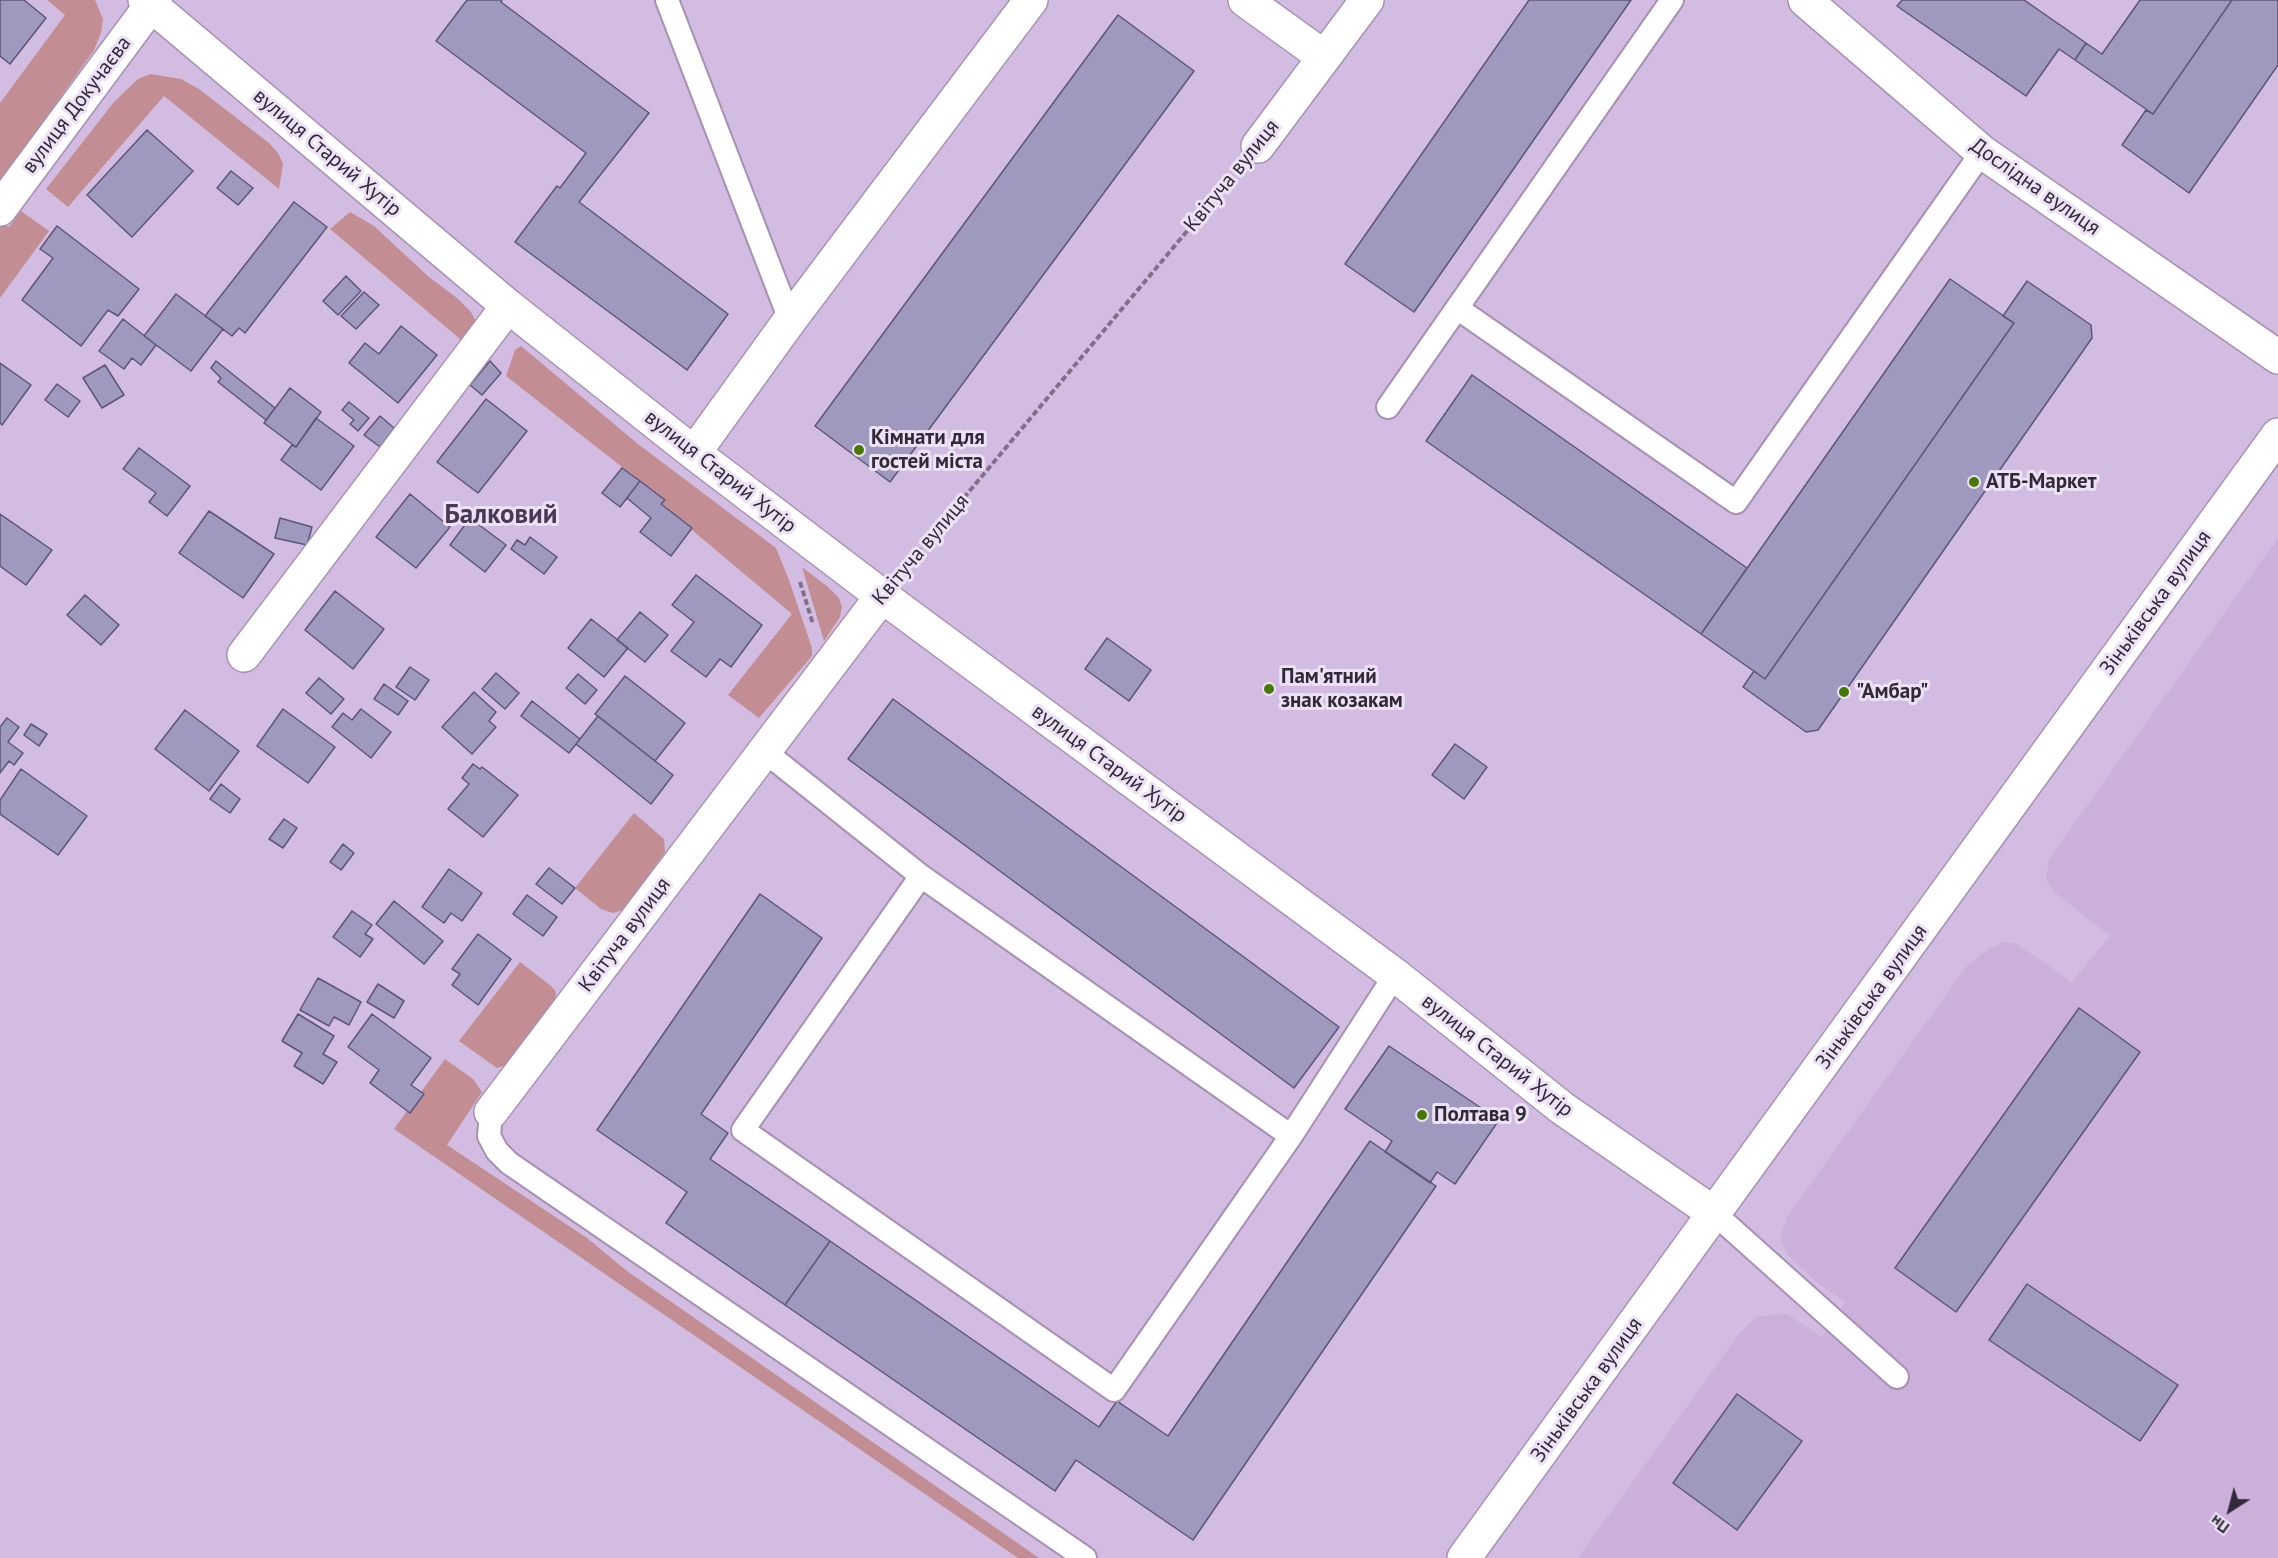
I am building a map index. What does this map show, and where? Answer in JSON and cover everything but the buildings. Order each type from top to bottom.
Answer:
[{"type":"street","points":[[694,453],[790,320],[1031,0]]},
{"type":"street","points":[[1245,0],[1324,57]]},
{"type":"street","name":"Квітуча вулиця","points":[[1258,146],[1367,0]]},
{"type":"street","name":"Дослідна вулиця","points":[[1805,0],[1982,152],[2278,357]]},
{"type":"street","name":"вулиця Докучаєва","points":[[0,209],[150,2]]},
{"type":"street","name":"вулиця Старий Хутір","points":[[150,2],[508,306],[694,453],[882,596],[1395,975],[1562,1108],[1715,1214]]},
{"type":"street","points":[[244,655],[508,306]]},
{"type":"street","name":"Зіньківська вулиця","points":[[1464,1558],[2278,435]]},
{"type":"street","name":"Квітуча вулиця","points":[[490,1112],[882,596]]},
{"type":"lane","points":[[667,0],[790,320]]},
{"type":"lane","points":[[1388,407],[1672,0]]},
{"type":"lane","points":[[1456,308],[1736,502],[1982,152]]},
{"type":"lane","points":[[764,751],[921,876],[1292,1136]]},
{"type":"lane","points":[[921,876],[743,1130],[1114,1390],[1292,1136],[1395,975]]},
{"type":"lane","points":[[490,1112],[489,1136],[497,1151],[509,1163],[1085,1558]]},
{"type":"lane","points":[[1715,1214],[1897,1377]]},
{"type":"path","name":"Квітуча вулиця","points":[[882,596],[1258,146]]},
{"type":"path","points":[[796,572],[827,669]]},
{"type":"shaded area","points":[[47,0],[95,0],[103,19],[101,33],[94,50],[0,182],[0,103],[65,15]]},
{"type":"shaded area","points":[[151,74],[181,79],[199,89],[269,143],[278,153],[283,164],[279,189],[164,96],[68,207],[46,189],[114,102],[138,79]]},
{"type":"shaded area","points":[[21,211],[49,231],[0,298],[0,223],[9,227]]},
{"type":"shaded area","points":[[350,212],[374,226],[429,277],[457,298],[471,312],[476,322],[463,349],[404,425],[399,428],[394,428],[459,347],[460,339],[330,229]]},
{"type":"shaded area","points":[[521,346],[638,444],[776,548],[812,648],[812,656],[759,718],[728,695],[792,614],[661,504],[664,500],[506,376],[515,350]]},
{"type":"shaded area","points":[[2278,538],[2278,1558],[1578,1558],[1739,1334],[1757,1316],[1787,1314],[1822,1337],[1845,1302],[1815,1281],[1788,1255],[1780,1239],[1787,1217],[1966,967],[1988,949],[2004,942],[2017,944],[2072,982],[2110,936],[2053,891],[2046,879],[2049,859]]},
{"type":"shaded area","points":[[802,567],[839,598],[842,607],[840,617],[824,641]]},
{"type":"shaded area","points":[[634,813],[664,839],[665,852],[623,910],[613,913],[601,909],[575,888]]},
{"type":"shaded area","points":[[520,962],[551,986],[556,992],[555,999],[508,1065],[497,1068],[459,1041]]},
{"type":"shaded area","points":[[445,1059],[473,1079],[482,1092],[447,1145],[587,1238],[627,1271],[1039,1558],[1018,1558],[394,1129]]},
{"type":"place","name":"Кімнати для гостей міста","points":[[859,450]]},
{"type":"place","name":"АТБ-Маркет","points":[[1974,482]]},
{"type":"place","name":"Пам'ятний знак козакам","points":[[1269,689]]},
{"type":"place","name":"\"Амбар\"","points":[[1844,692]]},
{"type":"place","name":"Полтава 9","points":[[1422,1115]]},
{"type":"district","name":"Балковий","points":[[501,515]]}]
